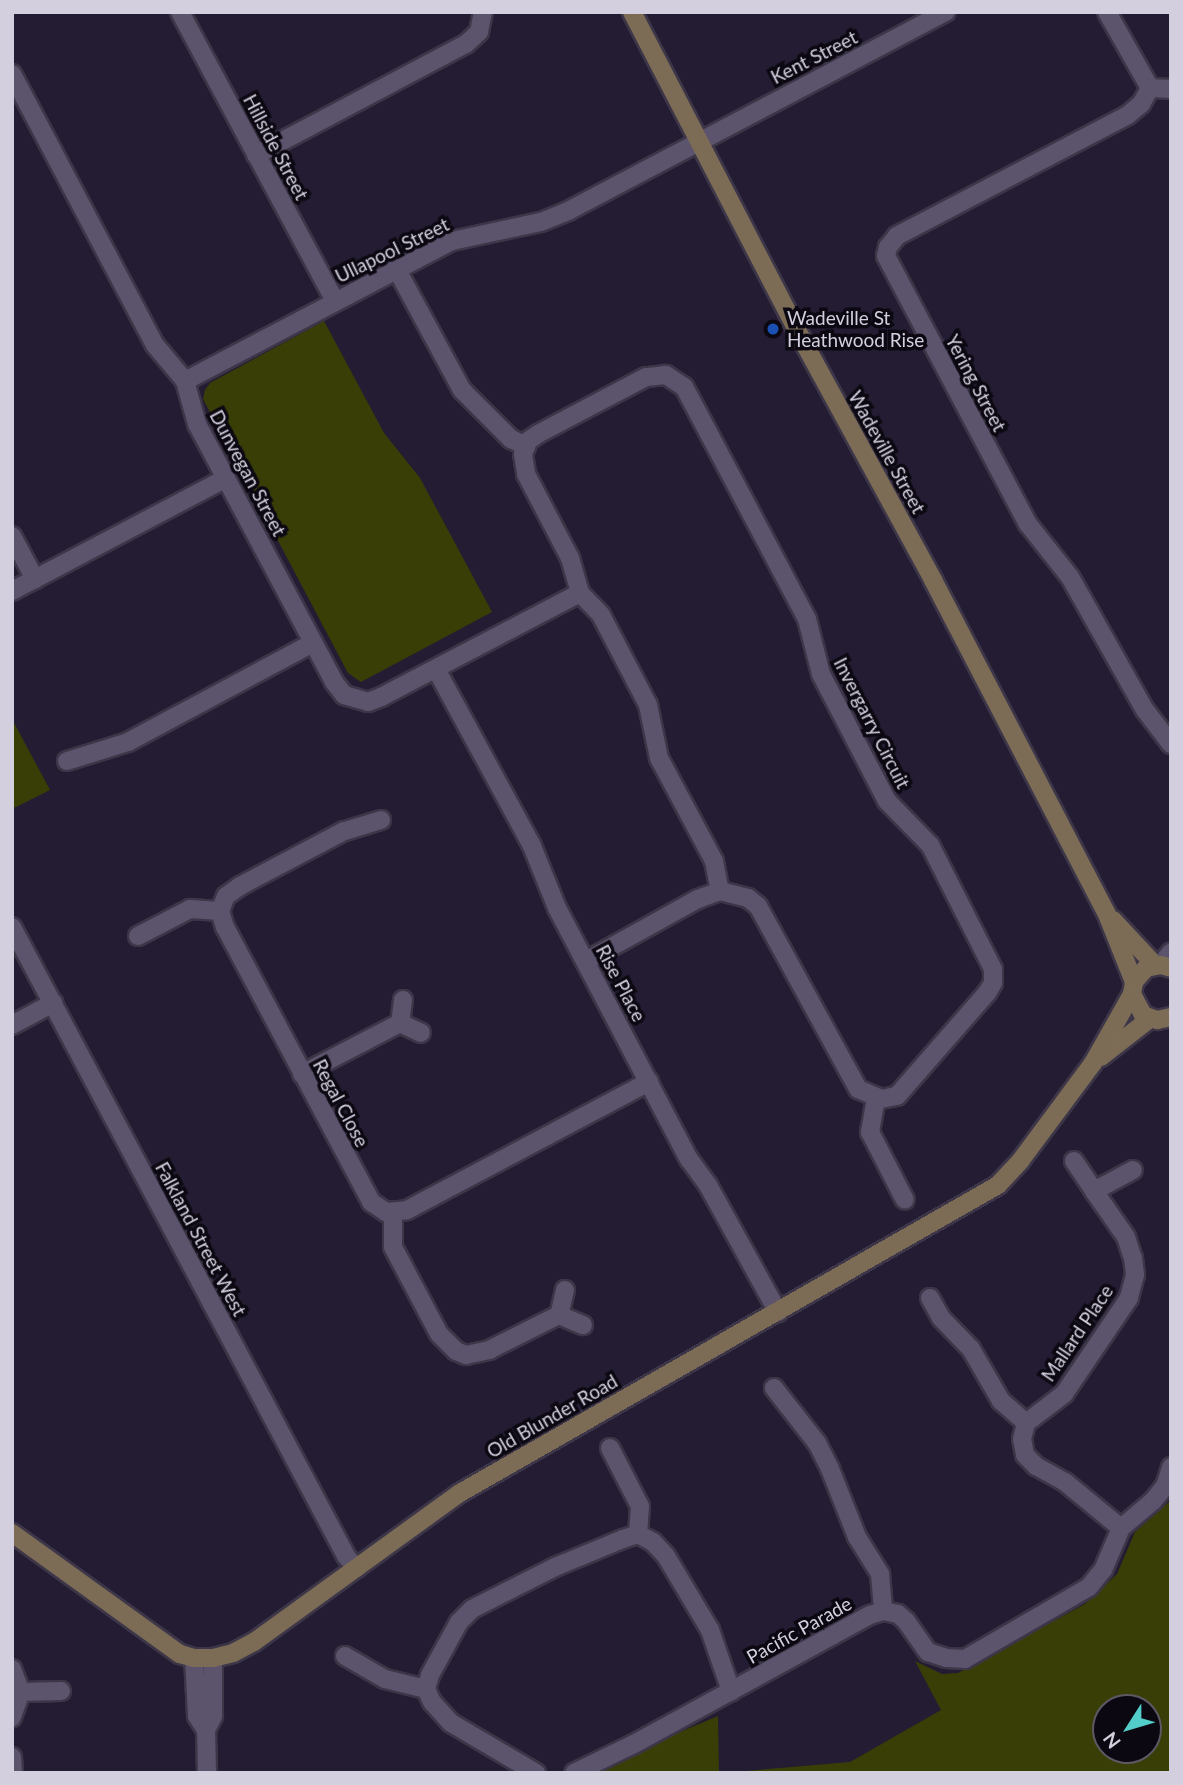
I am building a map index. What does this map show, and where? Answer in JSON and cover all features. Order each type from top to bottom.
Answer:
[{"type":"main road","name":"Wadeville Street","points":[[632,12],[701,139],[797,332],[933,580],[1106,912],[1138,1009],[1162,1021]]},
{"type":"main road","name":"Wadeville Street","points":[[1106,912],[1164,962]]},
{"type":"main road","points":[[1133,988],[1146,968],[1164,962]]},
{"type":"main road","name":"Old Blunder Road","points":[[12,1533],[167,1646],[194,1658],[213,1658],[233,1653],[254,1642],[460,1493],[998,1185],[1021,1160],[1093,1063],[1133,988]]},
{"type":"main road","name":"Old Blunder Road","points":[[1093,1063],[1162,1021]]},
{"type":"street","name":"Hillside Street","points":[[180,12],[335,302]]},
{"type":"street","points":[[256,155],[466,44],[479,32],[483,12]]},
{"type":"street","name":"Kent Street","points":[[701,139],[946,12]]},
{"type":"street","points":[[1107,12],[1150,88],[1171,89]]},
{"type":"street","name":"Dunvegan Street","points":[[12,74],[155,345],[185,381],[197,424],[334,682],[344,695],[356,701],[368,702],[436,669]]},
{"type":"street","name":"Yering Street","points":[[1150,88],[1141,104],[1128,115],[897,236],[888,247],[886,256],[1028,524],[1070,577],[1145,710],[1171,744]]},
{"type":"street","name":"Ullapool Street","points":[[185,381],[452,241],[541,222],[568,211],[701,139]]},
{"type":"street","points":[[396,268],[462,390],[512,439],[526,446],[523,465],[570,558],[580,593],[601,615],[648,705],[659,758],[714,861],[720,891]]},
{"type":"street","name":"Invergarry Circuit","points":[[526,446],[538,434],[653,374],[666,375],[684,387],[807,619],[821,674],[887,801],[930,845],[991,961],[993,983],[907,1088],[890,1098],[876,1098]]},
{"type":"street","points":[[12,591],[226,478]]},
{"type":"street","points":[[12,536],[35,579]]},
{"type":"street","points":[[436,669],[580,593]]},
{"type":"street","points":[[67,761],[128,743],[313,643]]},
{"type":"street","name":"Rise Place","points":[[436,669],[532,846],[558,908],[689,1158],[709,1187],[778,1312]]},
{"type":"street","points":[[138,936],[190,909],[220,911],[226,897],[240,887],[344,831],[381,820]]},
{"type":"street","points":[[586,961],[698,899],[720,891],[741,895],[758,906],[850,1077],[858,1089],[876,1098],[870,1132],[905,1200]]},
{"type":"street","name":"Regal Close","points":[[220,911],[225,927],[371,1202],[393,1213]]},
{"type":"street","name":"Falkland Street West","points":[[12,927],[346,1556],[356,1568]]},
{"type":"street","points":[[400,1023],[403,1000]]},
{"type":"street","points":[[12,1025],[52,1003]]},
{"type":"street","points":[[302,1074],[400,1023]]},
{"type":"street","points":[[400,1023],[421,1033]]},
{"type":"street","points":[[583,1325],[559,1315],[489,1350],[466,1354],[456,1351],[439,1335],[393,1247],[393,1213],[407,1210],[649,1082]]},
{"type":"street","name":"Mallard Place","points":[[1026,1423],[1064,1394],[1129,1298],[1135,1275],[1126,1237],[1074,1161]]},
{"type":"street","points":[[1094,1191],[1133,1170]]},
{"type":"street","points":[[559,1315],[565,1290]]},
{"type":"street","points":[[930,1298],[941,1318],[971,1349],[1001,1401],[1026,1423],[1022,1439],[1025,1455],[1036,1466],[1065,1482],[1121,1528]]},
{"type":"street","points":[[774,1388],[817,1443],[830,1469],[857,1537],[880,1574],[883,1611]]},
{"type":"street","points":[[610,1448],[640,1506],[638,1534]]},
{"type":"street","name":"Pacific Parade","points":[[574,1773],[870,1615],[883,1611],[898,1614],[906,1621],[928,1652],[946,1658],[965,1659],[1089,1587],[1103,1570],[1121,1528],[1153,1501],[1165,1486],[1171,1467]]},
{"type":"street","points":[[536,1773],[451,1723],[432,1702],[426,1689],[430,1675],[459,1622],[472,1609],[555,1567],[638,1534],[653,1542],[666,1556],[710,1630],[731,1691]]},
{"type":"street","points":[[345,1656],[385,1679],[426,1689]]},
{"type":"street","points":[[194,1658],[197,1716],[206,1730]]},
{"type":"street","points":[[206,1773],[206,1730],[213,1716],[213,1658]]},
{"type":"street","points":[[12,1669],[21,1692],[12,1717]]},
{"type":"street","points":[[21,1692],[61,1691]]},
{"type":"street","points":[[12,1757],[13,1773]]},
{"type":"green space","points":[[324,321],[384,433],[420,478],[492,612],[361,682],[348,673],[203,399],[210,383]]},
{"type":"green space","points":[[12,719],[50,790],[12,809]]},
{"type":"green space","points":[[1171,1500],[1171,1773],[723,1773],[850,1762],[941,1710],[915,1661],[942,1674],[958,1673],[1085,1604],[1117,1574],[1135,1532]]},
{"type":"green space","points":[[718,1716],[719,1773],[590,1773],[602,1765]]},
{"type":"place","name":"Wadeville St Heathwood Rise","points":[[773,329]]}]
